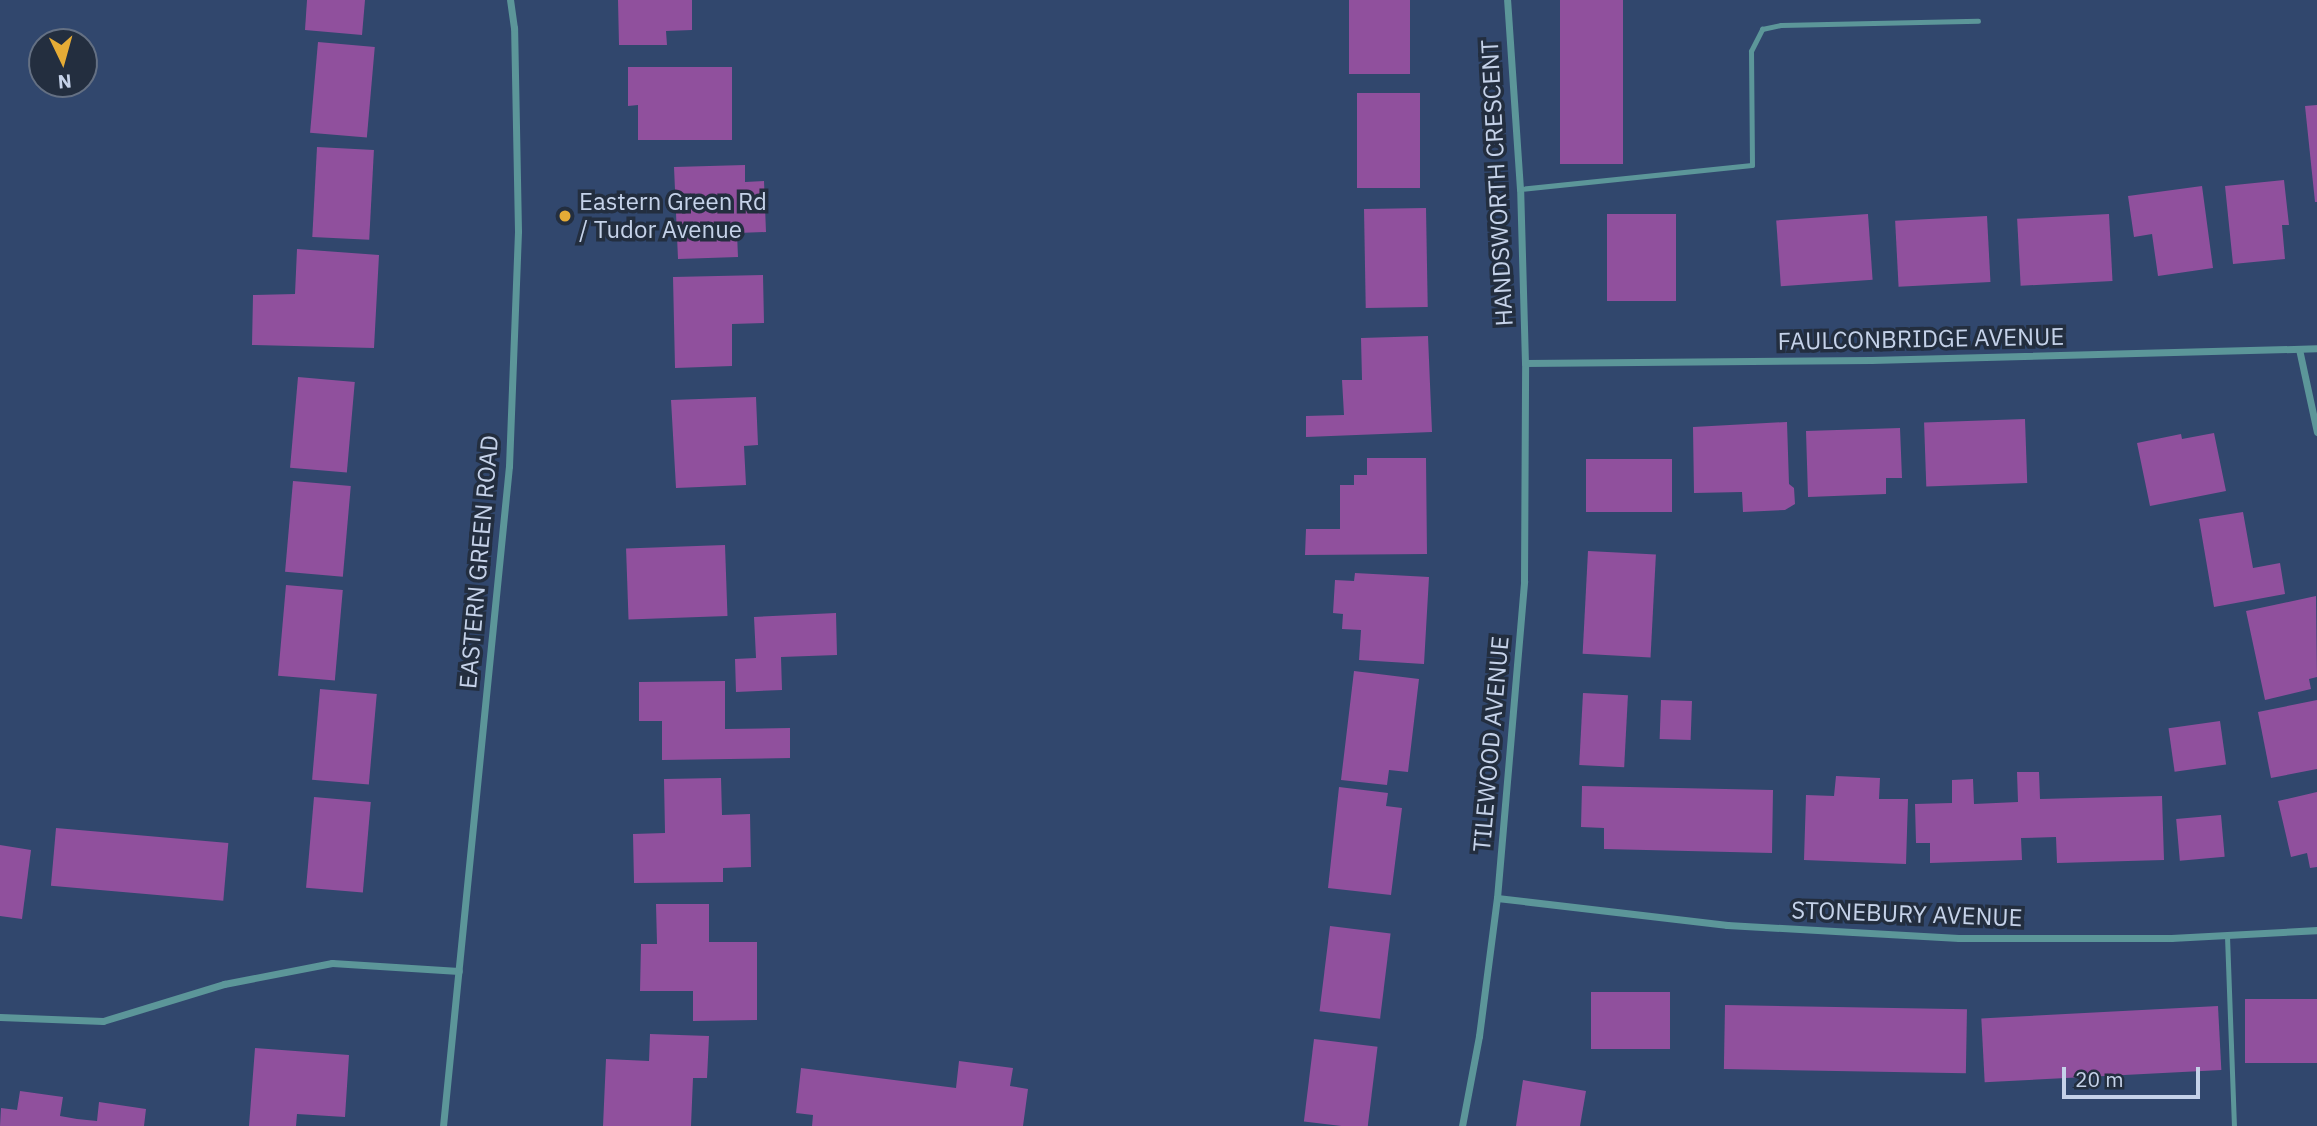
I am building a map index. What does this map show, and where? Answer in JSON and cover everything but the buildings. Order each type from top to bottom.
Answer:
[{"type":"street","name":"EASTERN GREEN ROAD","points":[[443,1126],[509,466],[518,231],[514,28],[510,0]]},
{"type":"street","name":"HANDSWORTH CRESCENT","points":[[1507,0],[1520,189],[1525,363]]},
{"type":"street","name":"FAULCONBRIDGE AVENUE","points":[[1525,363],[1857,360],[2317,348]]},
{"type":"street","points":[[2298,349],[2317,432]]},
{"type":"street","name":"TILEWOOD AVENUE","points":[[1462,1126],[1479,1036],[1497,898],[1524,581],[1525,363]]},
{"type":"street","name":"STONEBURY AVENUE","points":[[1497,898],[1727,925],[1959,939],[2227,936],[2317,930]]},
{"type":"street","points":[[0,1017],[103,1021],[224,984],[332,963],[458,971]]},
{"type":"lane","points":[[1520,189],[1752,165],[1751,51],[1762,29],[1781,25],[1978,20]]},
{"type":"lane","points":[[2227,936],[2234,1126]]},
{"type":"place","name":"Eastern Green Rd / Tudor Avenue","points":[[565,216]]}]
